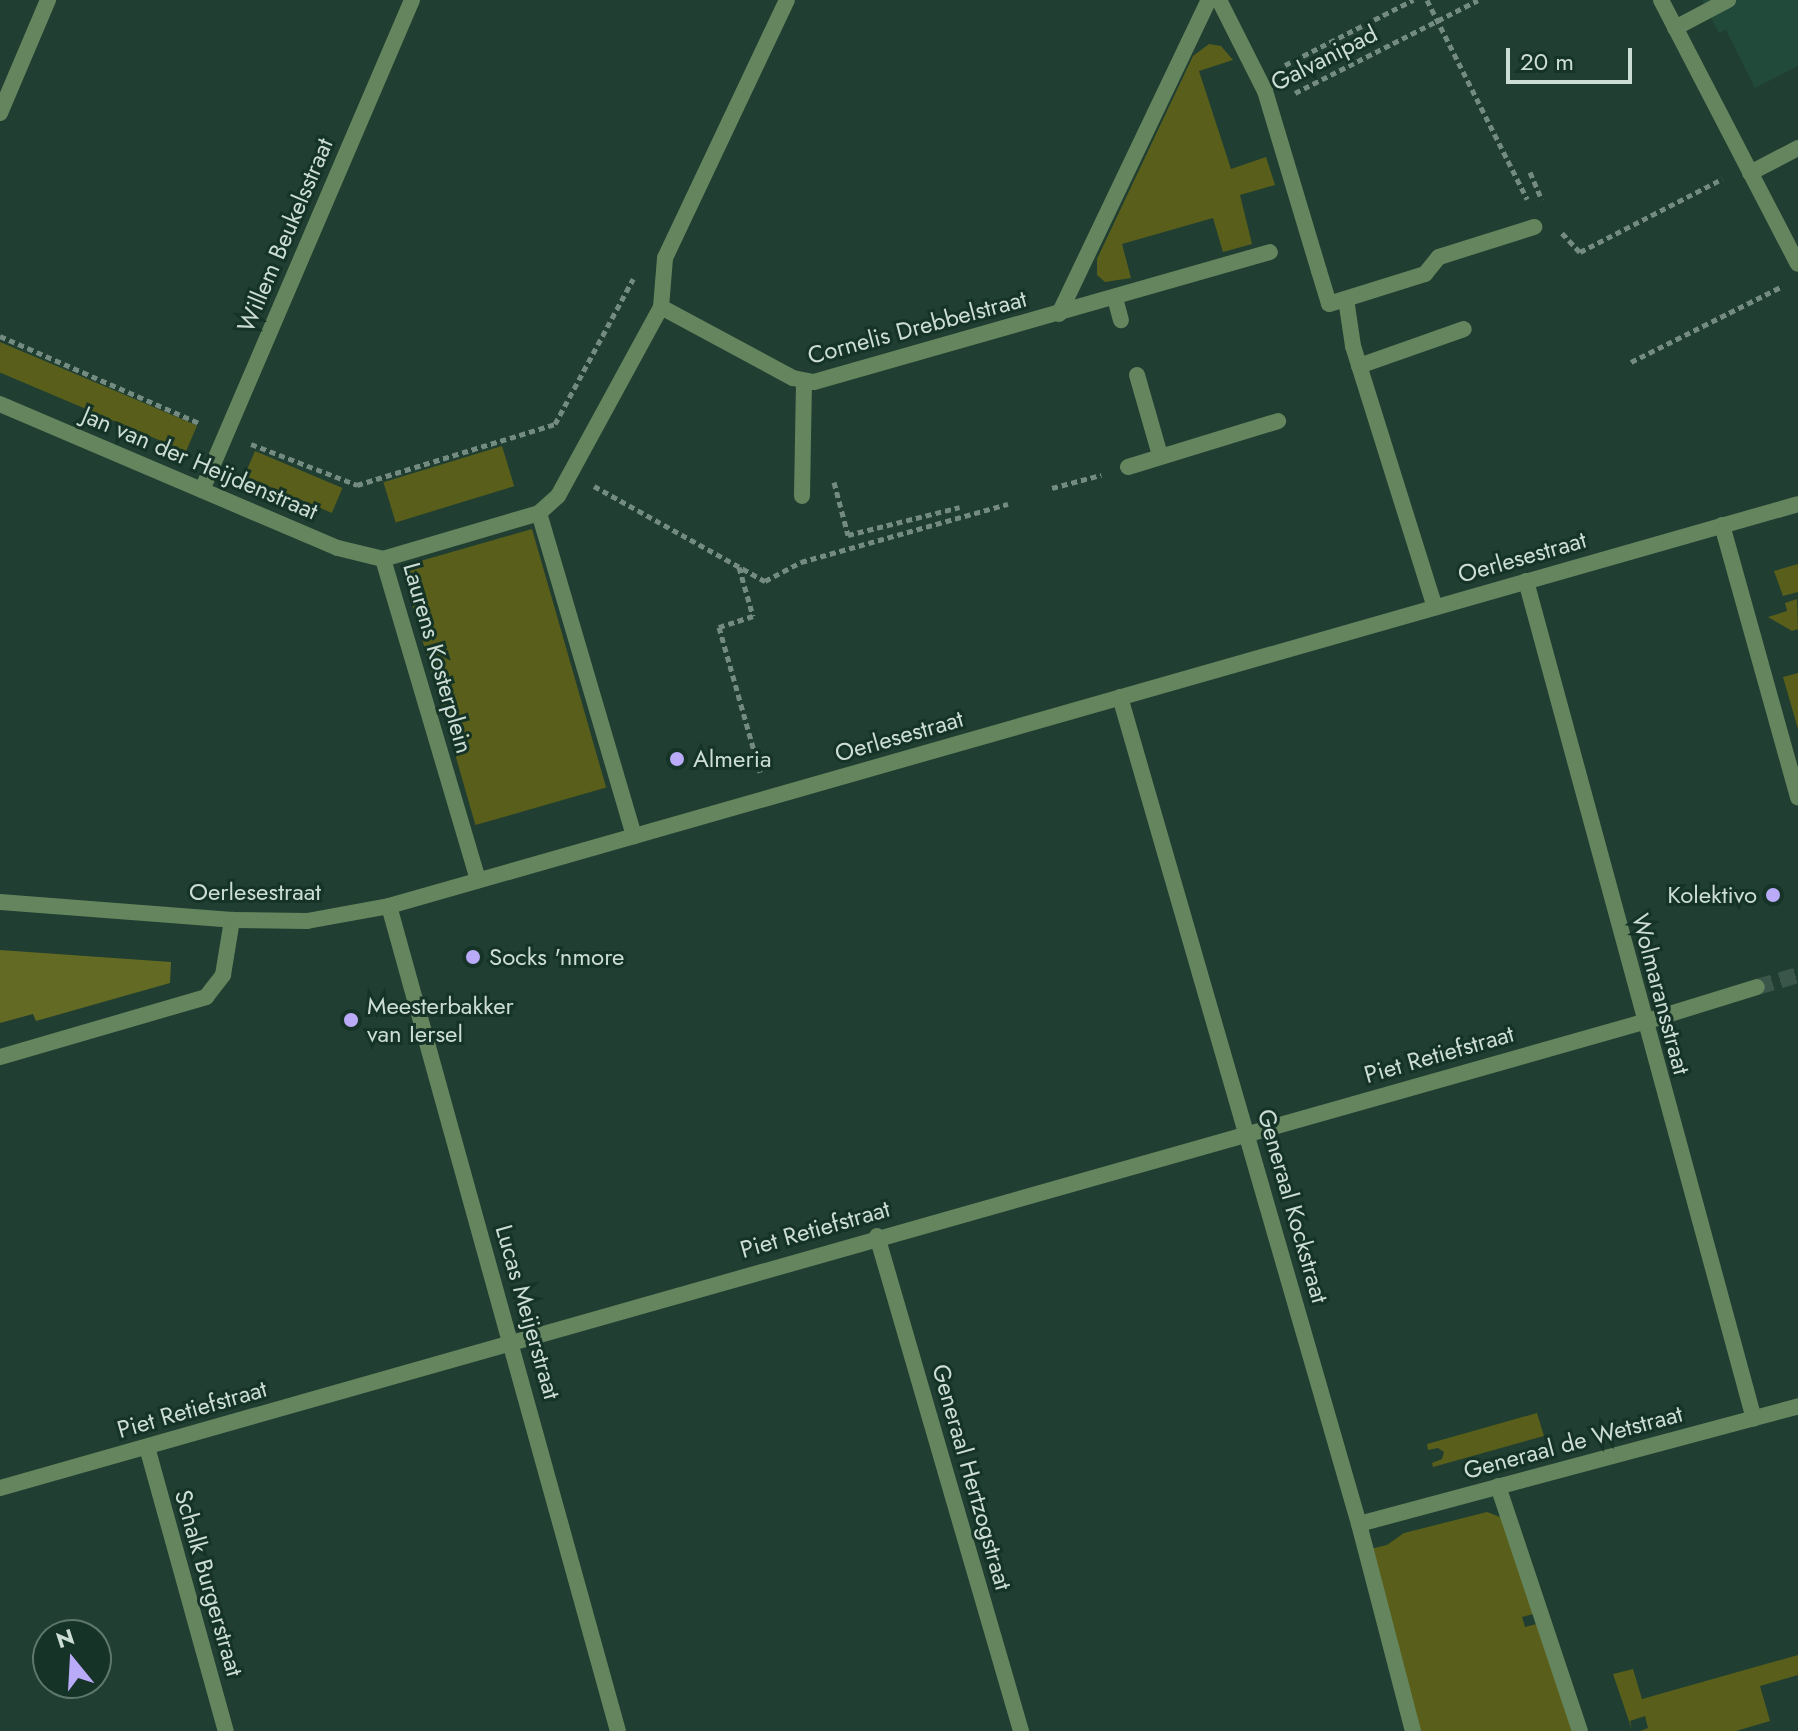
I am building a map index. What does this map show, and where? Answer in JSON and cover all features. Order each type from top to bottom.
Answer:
[{"type":"street","points":[[0,113],[48,0]]},
{"type":"street","name":"Willem Beukelsstraat","points":[[202,490],[412,0]]},
{"type":"street","name":"Cornelis Drebbelstraat","points":[[1059,314],[1209,0]]},
{"type":"street","points":[[1219,0],[1259,78],[1269,105],[1329,304],[1425,274],[1439,257],[1534,227]]},
{"type":"street","points":[[1661,0],[1798,264]]},
{"type":"street","points":[[1675,28],[1728,0]]},
{"type":"street","points":[[634,836],[539,513],[558,496],[572,474],[661,307],[665,258],[783,1]]},
{"type":"street","points":[[1749,170],[1798,148]]},
{"type":"street","name":"Cornelis Drebbelstraat","points":[[661,307],[804,381],[828,379],[1270,252]]},
{"type":"street","points":[[1115,298],[1121,320]]},
{"type":"street","points":[[1346,299],[1359,366],[1435,607]]},
{"type":"street","points":[[1359,366],[1464,329]]},
{"type":"street","points":[[1137,375],[1160,455]]},
{"type":"street","points":[[802,496],[804,381]]},
{"type":"street","name":"Jan van der Heijdenstraat","points":[[0,404],[338,548],[383,559]]},
{"type":"street","points":[[1128,467],[1278,421]]},
{"type":"street","name":"Oerlesestraat","points":[[0,902],[232,920],[307,921],[389,906],[1798,504]]},
{"type":"street","name":"Laurens Kosterplein","points":[[478,880],[383,559],[539,513]]},
{"type":"street","points":[[1722,525],[1798,798]]},
{"type":"street","name":"Wolmaransstraat","points":[[1526,581],[1754,1419]]},
{"type":"street","name":"Generaal Kockstraat","points":[[1120,697],[1359,1524],[1413,1731]]},
{"type":"street","name":"Lucas Meijerstraat","points":[[389,906],[618,1731]]},
{"type":"street","points":[[0,1057],[206,997],[223,975],[232,920]]},
{"type":"street","name":"Piet Retiefstraat","points":[[0,1488],[877,1236],[1644,1022],[1757,987]]},
{"type":"street","name":"Generaal Hertzogstraat","points":[[877,1236],[1021,1731]]},
{"type":"street","name":"Generaal de Wetstraat","points":[[1359,1524],[1798,1406]]},
{"type":"street","name":"Schalk Burgerstraat","points":[[147,1447],[226,1731]]},
{"type":"street","points":[[1498,1486],[1580,1731]]},
{"type":"path","points":[[1394,0],[1398,7]]},
{"type":"path","name":"Galvanipad","points":[[1259,78],[1413,0]]},
{"type":"path","points":[[1427,0],[1525,196],[1534,227]]},
{"type":"path","name":"Galvanipad","points":[[1269,105],[1478,0]]},
{"type":"path","points":[[1559,229],[1580,252],[1749,170]]},
{"type":"path","points":[[1530,172],[1546,208]]},
{"type":"path","points":[[0,336],[226,435],[357,485],[555,424],[635,275],[665,258]]},
{"type":"path","points":[[1631,362],[1788,284]]},
{"type":"path","points":[[830,467],[848,535],[960,507]]},
{"type":"path","points":[[1052,488],[1128,467]]},
{"type":"path","points":[[572,474],[765,581],[801,562],[1008,504]]},
{"type":"path","points":[[739,566],[753,616],[719,627],[768,800]]},
{"type":"shaded area","points":[[1702,0],[1798,0],[1798,66],[1755,88],[1726,30],[1719,33]]},
{"type":"green space","points":[[1209,44],[1221,46],[1233,60],[1199,71],[1231,169],[1266,157],[1275,185],[1240,195],[1252,244],[1223,252],[1213,218],[1122,244],[1131,278],[1105,282],[1097,275],[1097,259],[1193,56]]},
{"type":"green space","points":[[0,342],[197,426],[186,451],[0,372]]},
{"type":"green space","points":[[502,446],[514,486],[396,522],[383,482]]},
{"type":"green space","points":[[255,451],[342,488],[332,513],[244,476]]},
{"type":"green space","points":[[532,529],[606,788],[475,825],[401,566]]},
{"type":"green space","points":[[1798,564],[1798,592],[1783,596],[1774,571]]},
{"type":"green space","points":[[1797,599],[1798,629],[1792,631],[1768,617],[1787,611],[1785,603]]},
{"type":"green space","points":[[1798,673],[1798,729],[1783,677]]},
{"type":"green space","points":[[0,950],[171,962],[170,983],[36,1021],[33,1014],[0,1023]]},
{"type":"green space","points":[[1537,1413],[1544,1436],[1433,1467],[1432,1463],[1442,1459],[1444,1452],[1438,1448],[1428,1450],[1427,1444]]},
{"type":"green space","points":[[1487,1512],[1500,1517],[1541,1612],[1522,1617],[1525,1627],[1544,1622],[1582,1731],[1412,1731],[1362,1551],[1387,1545],[1404,1533]]},
{"type":"green space","points":[[1798,1655],[1798,1675],[1760,1686],[1770,1721],[1736,1731],[1640,1731],[1648,1728],[1645,1716],[1630,1721],[1632,1730],[1613,1674],[1633,1669],[1642,1699]]},
{"type":"tunnel","points":[[1757,987],[1798,975]]},
{"type":"place","name":"Almeria","points":[[677,759]]},
{"type":"place","name":"Kolektivo","points":[[1773,895]]},
{"type":"place","name":"Socks 'nmore","points":[[473,957]]},
{"type":"place","name":"Meesterbakker van Iersel","points":[[351,1020]]}]
